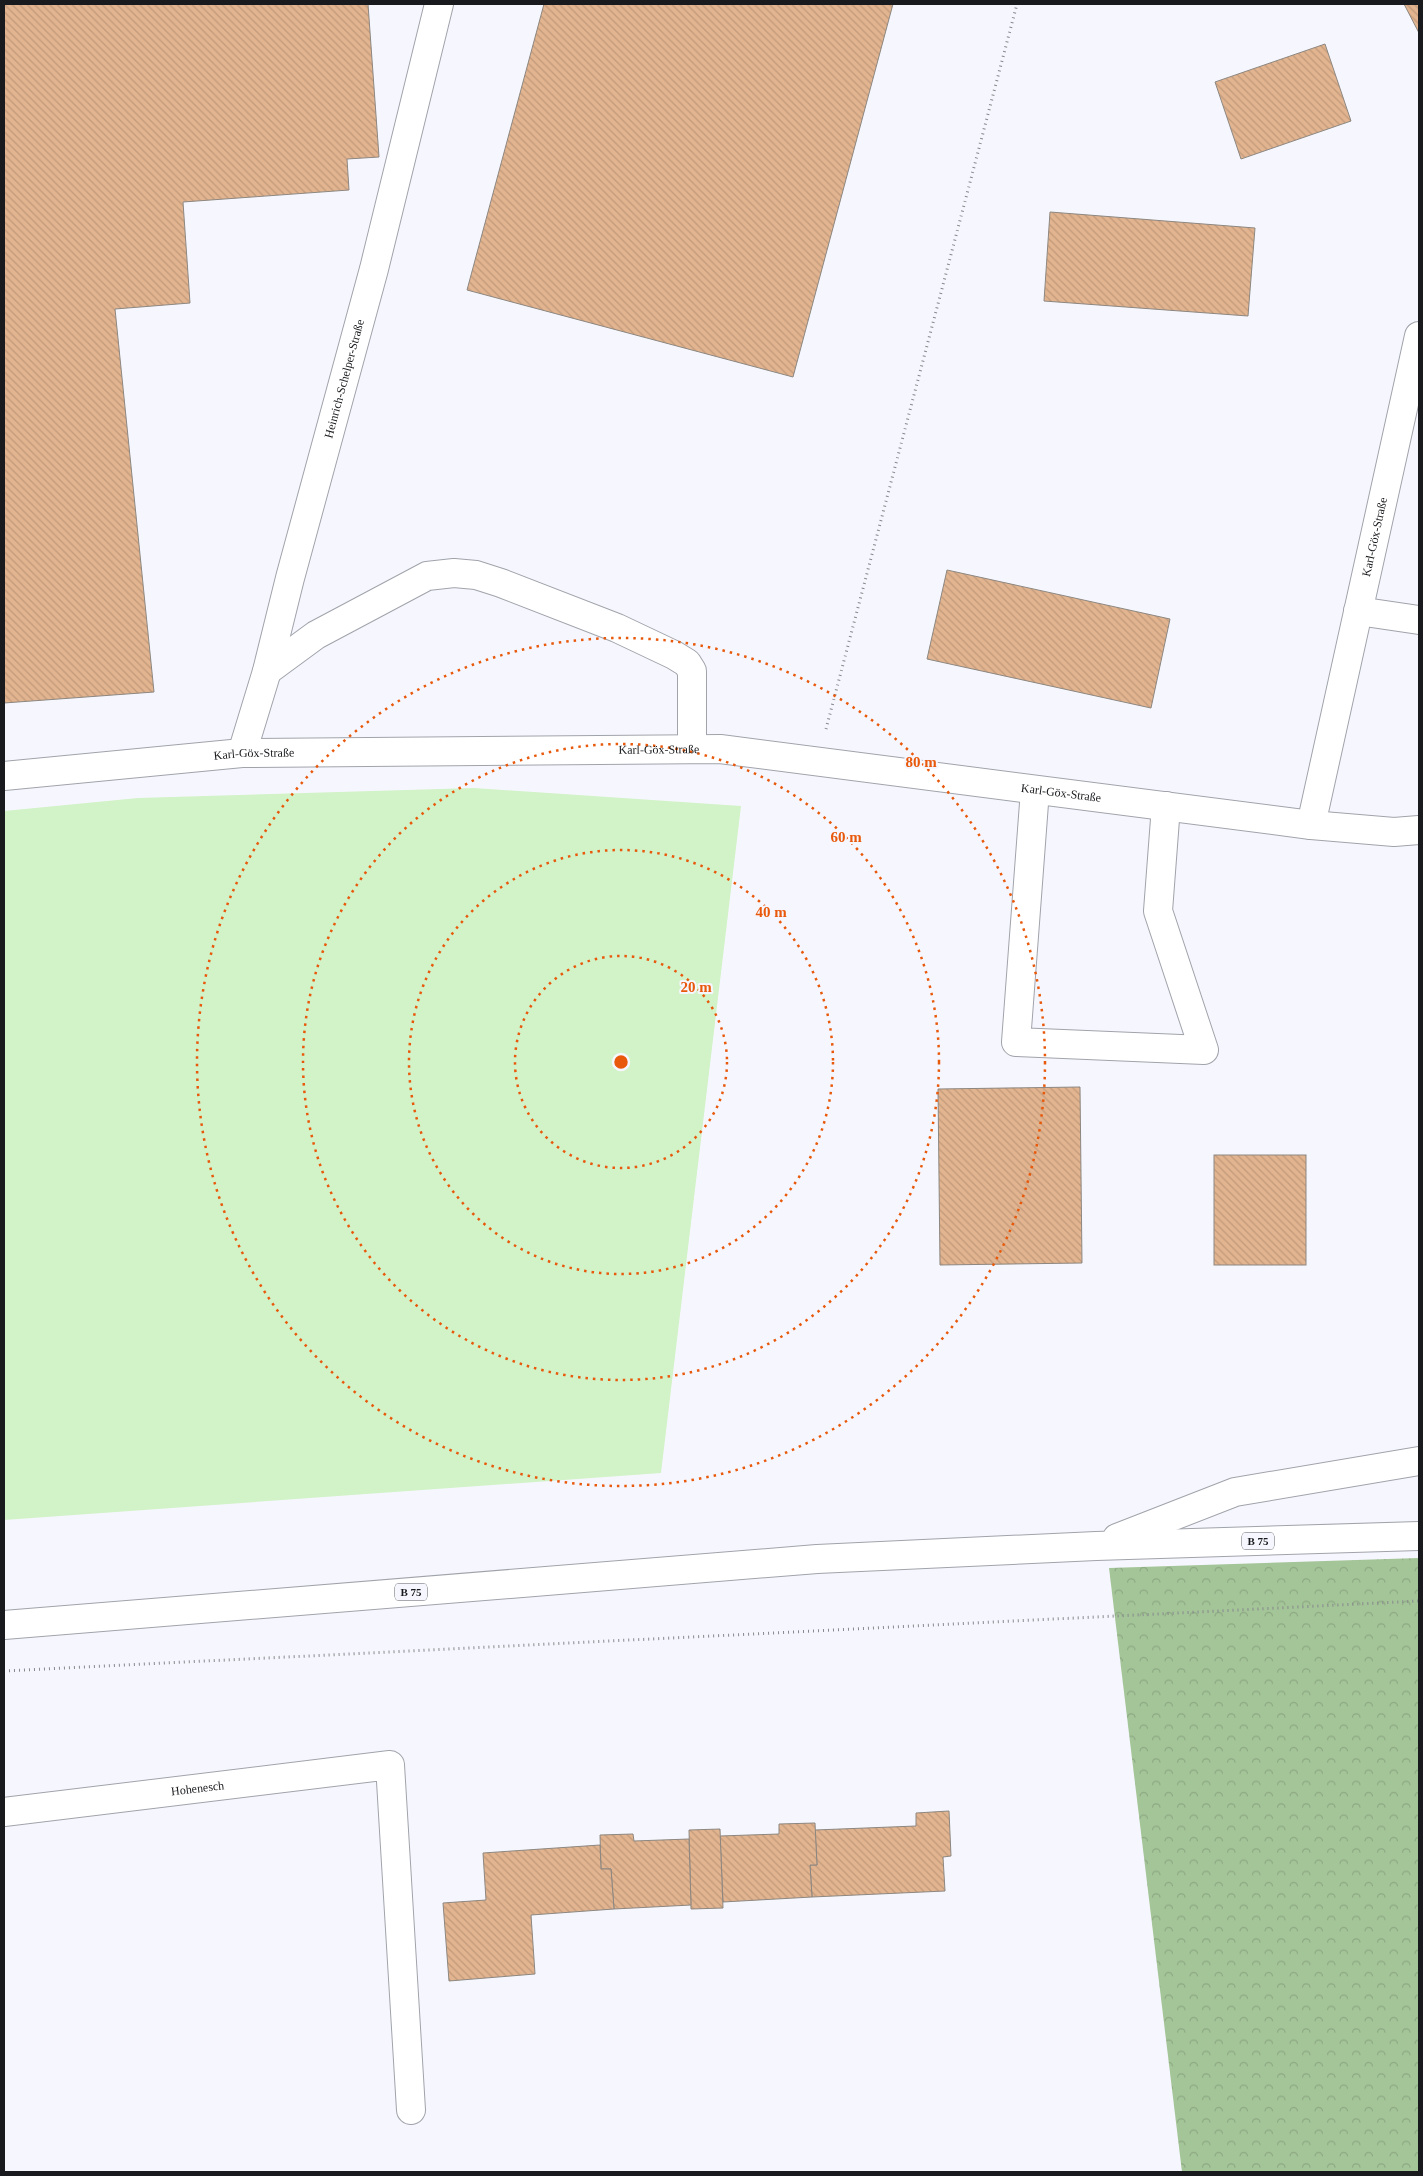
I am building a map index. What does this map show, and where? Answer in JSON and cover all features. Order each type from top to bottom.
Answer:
[{"type":"street","name":"Heinrich-Schelper-Straße","points":[[242,753],[267,671],[290,578],[374,269],[439,4]]},
{"type":"street","name":"Karl-Göx-Straße","points":[[1311,825],[1419,336]]},
{"type":"street","points":[[267,671],[316,635],[427,576],[454,573],[476,575],[617,628],[674,655],[687,664],[692,671],[692,749]]},
{"type":"street","points":[[1358,611],[1419,620]]},
{"type":"street","name":"Karl-Göx-Straße","points":[[4,776],[242,753],[720,749],[1311,825],[1394,832],[1419,830]]},
{"type":"street","points":[[1035,790],[1016,1042],[1204,1050],[1158,911],[1166,806]]},
{"type":"street","points":[[1096,1546],[1235,1492],[1419,1461]]},
{"type":"street","name":"B 75","points":[[4,1625],[817,1559],[1096,1546],[1419,1536]]},
{"type":"street","name":"Hohenesch","points":[[4,1812],[390,1765],[411,2110]]},
{"type":"path","points":[[818,762],[1018,4]]},
{"type":"path","points":[[4,1671],[1419,1602]]},
{"type":"green space","points":[[474,788],[741,806],[661,1473],[4,1520],[4,811],[138,798]]},
{"type":"green space","points":[[1419,1558],[1419,2172],[1182,2172],[1109,1568]]},
{"type":"building","points":[[4,4],[368,4],[379,157],[347,159],[349,190],[183,202],[190,303],[115,309],[154,692],[4,703]]},
{"type":"building","points":[[544,4],[893,4],[793,377],[467,290]]},
{"type":"building","points":[[1404,4],[1419,4],[1419,33]]},
{"type":"building","points":[[1325,44],[1351,121],[1241,159],[1215,82]]},
{"type":"building","points":[[1050,212],[1255,228],[1248,316],[1044,301]]},
{"type":"building","points":[[947,570],[1170,619],[1151,708],[927,659]]},
{"type":"building","points":[[1080,1087],[1082,1263],[940,1265],[938,1089]]},
{"type":"building","points":[[1214,1155],[1306,1155],[1306,1265],[1214,1265]]},
{"type":"building","points":[[949,1811],[951,1856],[943,1857],[945,1891],[812,1897],[810,1865],[817,1865],[815,1830],[916,1826],[916,1813]]},
{"type":"building","points":[[815,1823],[817,1865],[810,1865],[812,1897],[723,1902],[720,1836],[779,1834],[779,1824]]},
{"type":"building","points":[[720,1829],[723,1908],[691,1909],[689,1830]]},
{"type":"building","points":[[633,1834],[634,1841],[689,1839],[691,1905],[614,1909],[611,1869],[601,1869],[600,1835]]},
{"type":"building","points":[[600,1845],[601,1869],[611,1869],[614,1909],[531,1915],[535,1974],[449,1981],[443,1903],[486,1900],[483,1853]]}]
